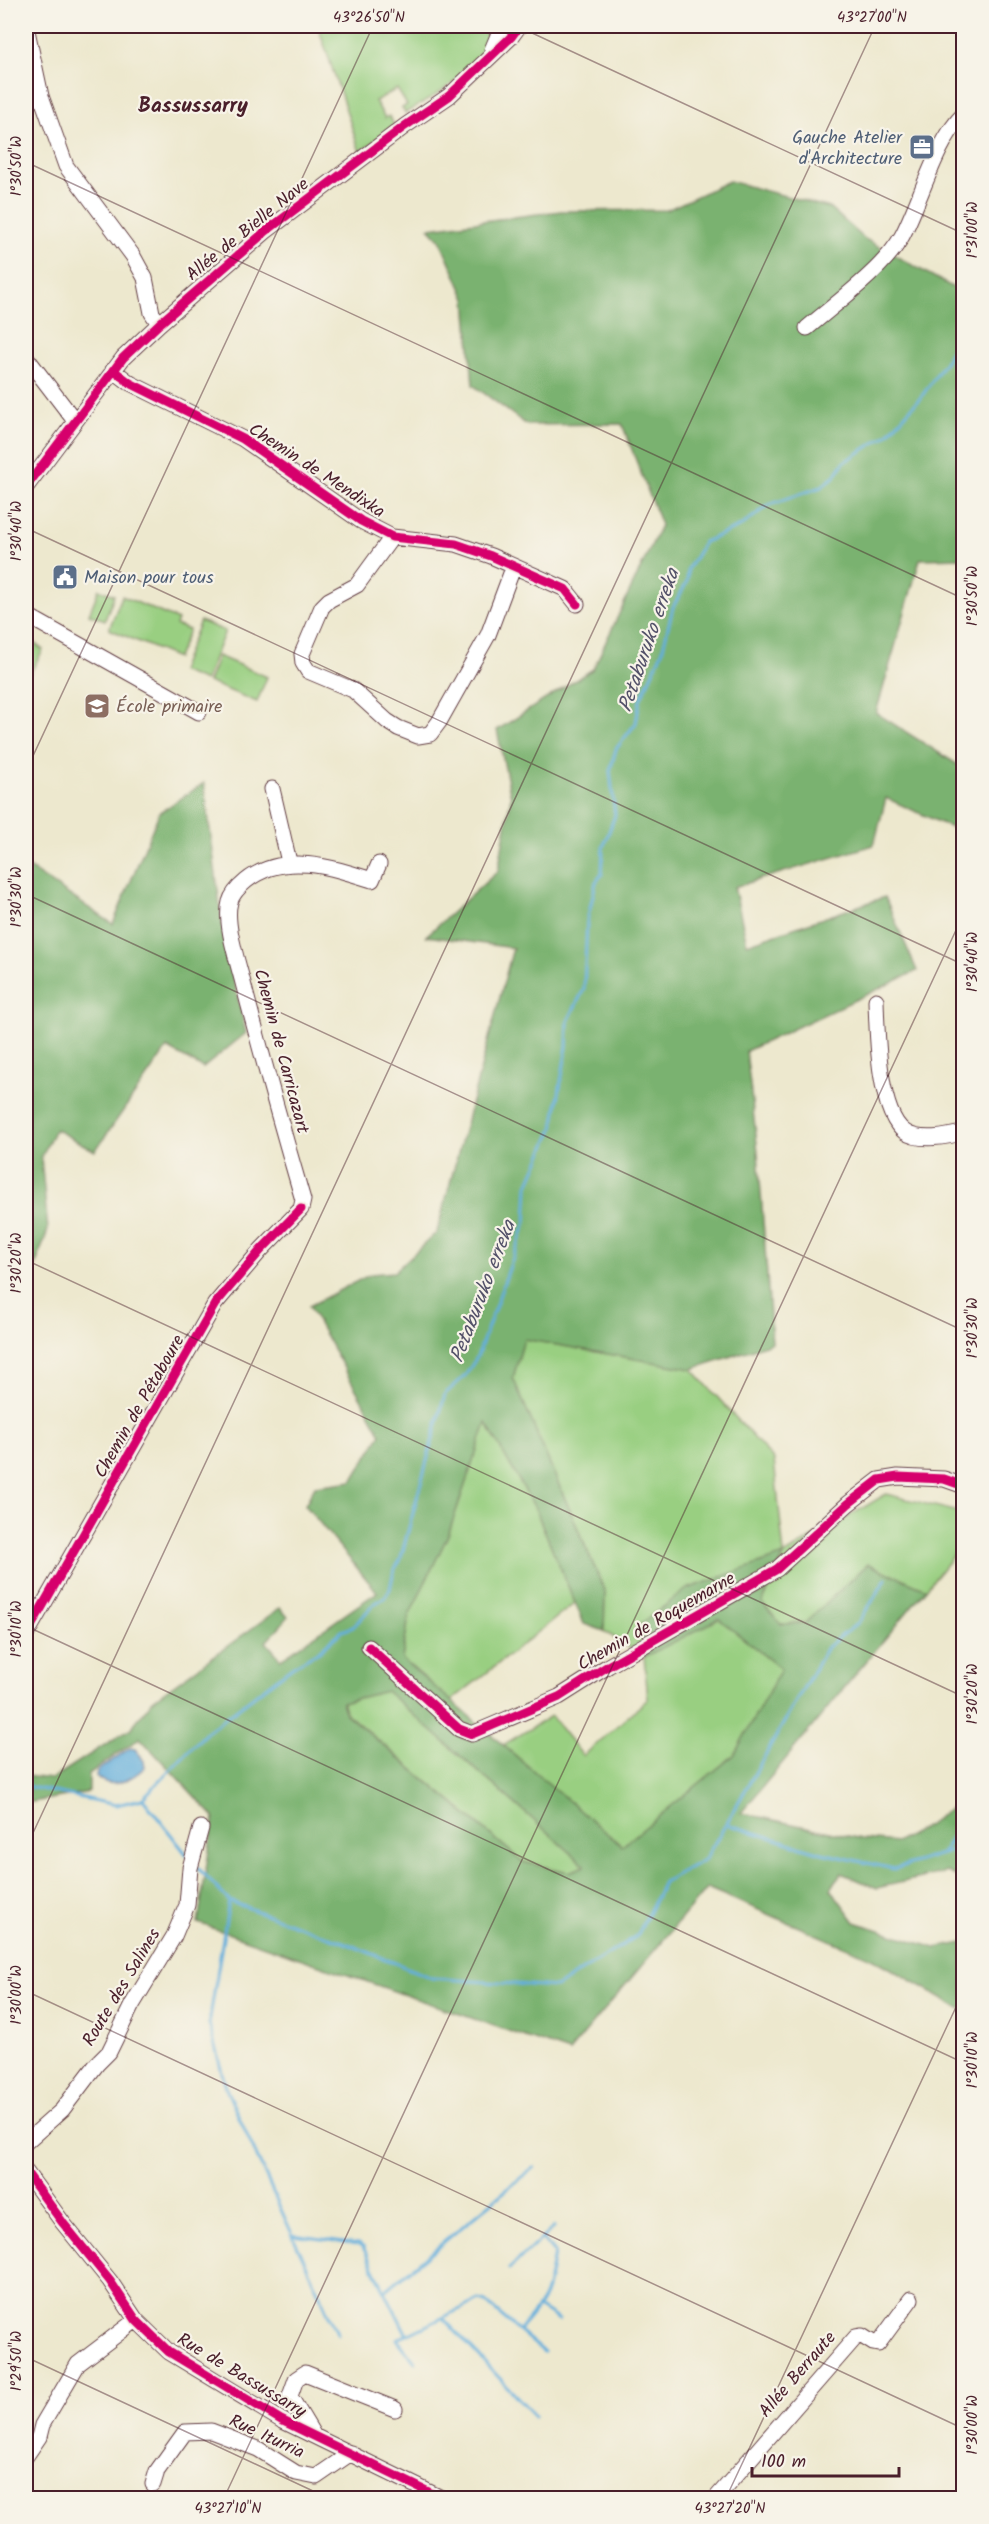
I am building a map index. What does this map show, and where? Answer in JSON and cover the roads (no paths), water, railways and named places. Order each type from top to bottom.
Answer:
[{"type":"street","points":[[26,26],[40,96],[66,166],[133,256],[145,278],[152,313],[159,324]]},
{"type":"street","name":"Allée de Bielle Nave","points":[[487,60],[501,31],[501,26]]},
{"type":"street","name":"Allée de Bielle Nave","points":[[26,487],[113,370],[159,324],[266,232],[405,126],[449,96],[511,37],[519,26]]},
{"type":"street","points":[[807,328],[889,255],[902,237],[948,134],[963,114]]},
{"type":"street","points":[[26,357],[75,421]]},
{"type":"street","name":"Chemin de Mendixka","points":[[113,370],[130,383],[243,439],[341,510],[392,537],[456,544],[491,556],[513,568],[489,635],[439,722],[430,734],[418,736],[387,721],[353,690],[308,671],[303,663],[302,654],[322,608],[328,600],[357,585],[392,537]]},
{"type":"street","points":[[513,568],[565,589],[577,604]]},
{"type":"street","points":[[26,615],[199,712]]},
{"type":"street","points":[[272,789],[289,862],[327,867],[372,880],[379,864]]},
{"type":"street","name":"Chemin de Carricazart","points":[[289,862],[257,872],[238,888],[230,903],[231,936],[303,1200],[301,1209]]},
{"type":"street","points":[[876,1000],[884,1096],[889,1109],[904,1132],[919,1138],[963,1132]]},
{"type":"street","name":"Chemin de Pétaboure","points":[[26,1635],[215,1304],[261,1250],[301,1209]]},
{"type":"street","name":"Chemin de Roquemarne","points":[[369,1647],[459,1729],[472,1734],[559,1696],[777,1569],[848,1504],[879,1480],[898,1477],[944,1479],[963,1486]]},
{"type":"street","name":"Route des Salines","points":[[26,2142],[62,2110],[97,2064],[110,2052],[132,2005],[174,1936],[187,1905],[190,1868],[201,1828]]},
{"type":"street","name":"Rue de Bassussarry","points":[[26,2172],[149,2335],[189,2366],[281,2420],[441,2499]]},
{"type":"street","name":"Allée Berraute","points":[[716,2499],[856,2337],[862,2336],[878,2344],[911,2299]]},
{"type":"street","points":[[26,2456],[39,2437],[42,2425],[78,2364],[136,2320]]},
{"type":"street","points":[[314,2436],[290,2396],[296,2379],[305,2373],[395,2409]]},
{"type":"street","name":"Rue Iturria","points":[[153,2484],[157,2471],[185,2432],[211,2431],[258,2449],[296,2473],[316,2477],[351,2453]]},
{"type":"water","points":[[130,1748],[135,1749],[144,1761],[145,1767],[121,1782],[108,1783],[96,1776],[97,1771]]},
{"type":"waterway","name":"Petaburuko erreka","points":[[26,1786],[116,1805],[142,1799],[207,1732],[292,1667],[319,1651],[342,1631],[353,1627],[374,1604],[384,1598],[390,1589],[394,1570],[400,1561],[445,1394],[465,1376],[477,1357],[526,1222],[528,1185],[553,1129],[567,1046],[568,1021],[584,989],[587,921],[596,882],[602,874],[603,848],[615,815],[610,771],[616,749],[636,723],[640,700],[662,652],[673,607],[687,582],[688,569],[704,542],[741,526],[769,505],[821,487],[835,476],[844,462],[887,435],[922,396],[947,359],[956,342],[964,314]]},
{"type":"waterway","points":[[726,1824],[827,1647],[858,1623],[886,1579]]},
{"type":"waterway","points":[[143,1799],[187,1855]]},
{"type":"waterway","points":[[943,1852],[964,1818]]},
{"type":"waterway","points":[[197,1867],[229,1901],[343,1942],[432,1978],[556,1987],[637,1936],[664,1882],[705,1859],[726,1824],[822,1853],[894,1869],[964,1847]]},
{"type":"waterway","points":[[229,1901],[209,2024],[227,2091],[338,2335]]},
{"type":"waterway","points":[[385,2291],[534,2167]]},
{"type":"waterway","points":[[509,2269],[554,2227]]},
{"type":"waterway","points":[[293,2235],[358,2244],[363,2247],[407,2335],[479,2300],[484,2301],[544,2352]]},
{"type":"waterway","points":[[519,2330],[541,2303],[547,2287],[554,2253],[542,2238]]},
{"type":"waterway","points":[[540,2308],[559,2320]]},
{"type":"waterway","points":[[443,2318],[535,2416]]},
{"type":"waterway","points":[[407,2335],[397,2339],[415,2362]]},
{"type":"place","name":"Gauche Atelier d'Architecture","points":[[922,147]]},
{"type":"place","name":"Maison pour tous","points":[[65,577]]},
{"type":"place","name":"École primaire","points":[[97,706]]},
{"type":"district","name":"Bassussarry","points":[[193,105]]}]
